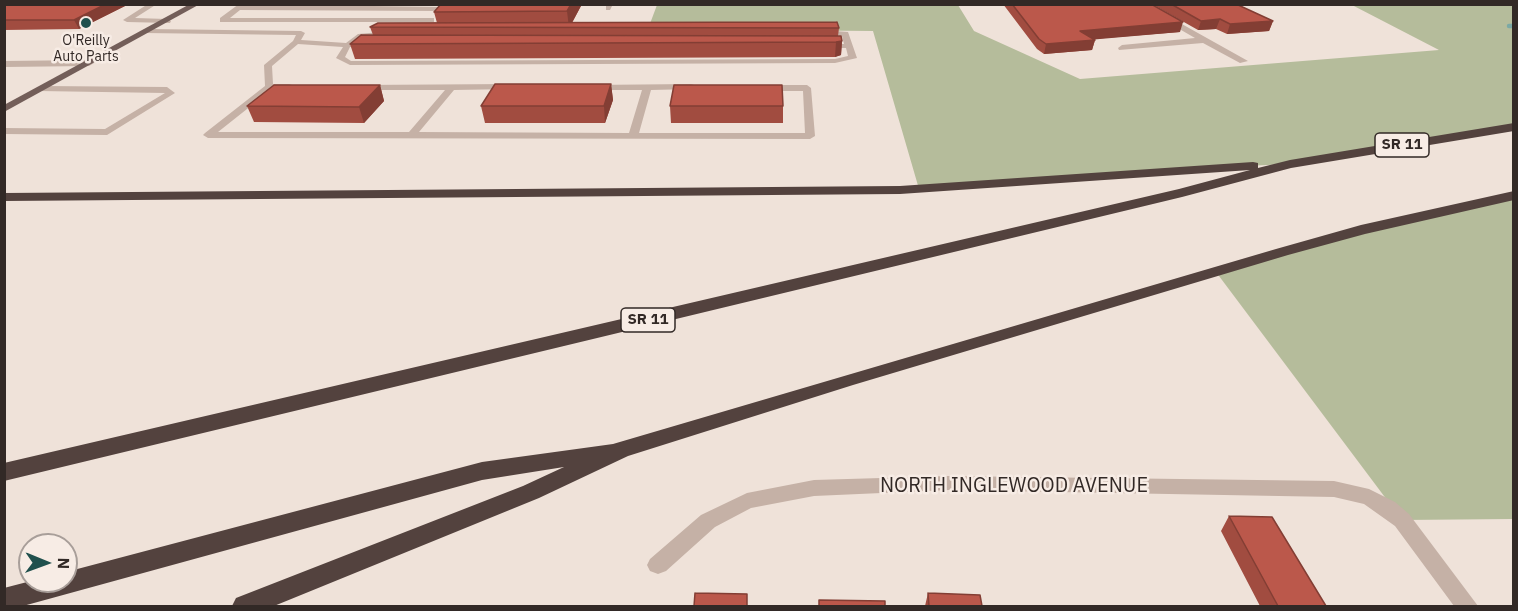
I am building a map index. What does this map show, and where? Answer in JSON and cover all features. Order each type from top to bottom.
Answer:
[{"type":"highway","name":"SR 11","points":[[4,472],[1182,193],[1290,164],[1514,128]]},
{"type":"highway","points":[[4,196],[900,190],[989,186],[1176,170],[1290,164]]},
{"type":"highway","points":[[246,606],[531,492],[620,450],[846,380],[1282,252],[1393,222],[1514,195]]},
{"type":"highway","points":[[4,600],[482,471],[620,450]]},
{"type":"main road","points":[[4,109],[197,4]]},
{"type":"street","points":[[1139,4],[1243,60]]},
{"type":"street","points":[[1122,48],[1204,40]]},
{"type":"street","points":[[4,64],[89,63]]},
{"type":"street","name":"NORTH INGLEWOOD AVENUE","points":[[658,565],[708,521],[747,501],[814,488],[949,483],[1334,489],[1369,497],[1388,508],[1402,520],[1467,606]]},
{"type":"lane","points":[[154,4],[127,20],[167,21]]},
{"type":"lane","points":[[242,6],[439,7],[429,22],[223,20],[242,6]]},
{"type":"lane","points":[[148,31],[301,33],[296,42],[268,65],[269,87]]},
{"type":"lane","points":[[394,33],[365,34],[348,45],[340,58],[350,63],[683,58],[849,60],[853,58],[845,34],[805,32]]},
{"type":"lane","points":[[296,42],[377,46]]},
{"type":"lane","points":[[813,46],[849,46]]},
{"type":"lane","points":[[303,87],[269,87],[208,135],[810,136],[807,88],[750,88]]},
{"type":"lane","points":[[349,87],[521,87]]},
{"type":"lane","points":[[412,135],[452,87]]},
{"type":"lane","points":[[578,87],[704,87]]},
{"type":"lane","points":[[633,136],[647,87]]},
{"type":"lane","points":[[4,131],[107,132],[171,93],[167,90],[42,89]]},
{"type":"green space","points":[[657,5],[958,5],[974,31],[1080,79],[1439,50],[1352,5],[1513,5],[1513,127],[1290,164],[1176,169],[919,189],[873,31],[648,29]]},
{"type":"green space","points":[[1513,195],[1513,519],[1402,520],[1216,272]]},
{"type":"building","points":[[4,4],[106,4],[74,20],[4,20]]},
{"type":"building","points":[[441,4],[571,4],[567,11],[434,12]]},
{"type":"building","points":[[1012,4],[1151,4],[1183,22],[1080,31],[1095,40],[1046,44],[1039,39]]},
{"type":"building","points":[[1171,4],[1236,4],[1273,21],[1230,24],[1220,19],[1201,21]]},
{"type":"building","points":[[837,22],[839,28],[370,27],[378,23]]},
{"type":"building","points":[[361,35],[841,36],[842,41],[350,44]]},
{"type":"building","points":[[495,84],[611,84],[604,106],[481,106]]},
{"type":"building","points":[[274,85],[380,85],[359,107],[247,106]]},
{"type":"building","points":[[674,85],[782,85],[783,106],[670,106]]},
{"type":"building","points":[[1229,516],[1272,517],[1326,606],[1278,606]]},
{"type":"building","points":[[695,593],[747,594],[747,606],[694,606]]},
{"type":"building","points":[[928,593],[980,595],[982,606],[929,606]]},
{"type":"building","points":[[819,600],[885,601],[885,606],[819,606]]},
{"type":"waterway","points":[[1509,26],[1514,26]]},
{"type":"place","name":"O'Reilly Auto Parts","points":[[86,23]]}]
